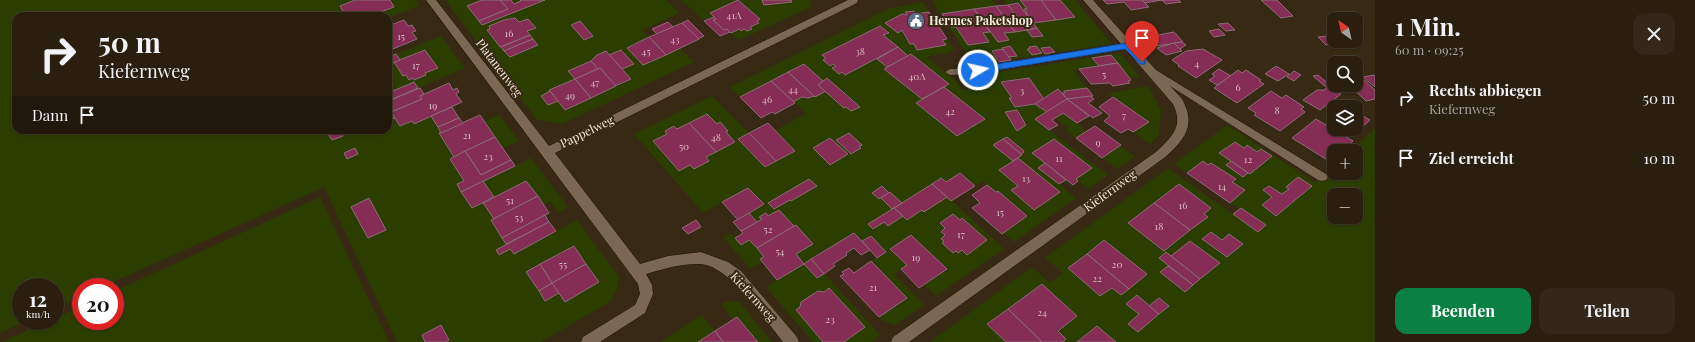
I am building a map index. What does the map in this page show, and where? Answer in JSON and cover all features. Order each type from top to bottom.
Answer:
[{"type":"street","name":"Platanenweg","points":[[431,0],[546,152]]},
{"type":"street","name":"Pappelweg","points":[[588,342],[640,309],[645,302],[647,290],[637,271],[546,152],[857,0]]},
{"type":"street","name":"Kiefernweg","points":[[898,342],[1160,155],[1174,143],[1181,133],[1184,115],[1178,102],[1088,0]]},
{"type":"street","name":"Kiefernweg","points":[[637,271],[668,262],[701,258],[724,266],[736,275],[792,342]]},
{"type":"lane","points":[[950,72],[974,71],[1127,46]]},
{"type":"lane","points":[[1150,70],[1322,177]]},
{"type":"green space","points":[[0,0],[415,0],[419,6],[392,16],[392,12],[12,12],[12,134],[392,134],[392,55],[441,36],[465,68],[420,87],[424,94],[449,83],[453,89],[457,88],[459,92],[456,94],[462,102],[452,107],[463,123],[484,121],[499,115],[519,141],[503,148],[515,166],[531,158],[568,207],[558,213],[550,201],[544,205],[549,213],[545,215],[556,231],[577,220],[619,277],[617,290],[610,302],[541,342],[397,342],[324,187],[122,278],[72,278],[72,300],[64,304],[64,278],[12,278],[12,327],[0,333]]},
{"type":"green space","points":[[445,0],[666,0],[680,13],[642,30],[666,54],[680,48],[694,62],[562,124],[537,120]]},
{"type":"green space","points":[[681,0],[809,0],[813,6],[739,40],[731,33],[739,29],[741,31],[744,29],[747,31],[752,29],[750,27],[758,23],[757,21],[760,19],[738,1],[710,13],[714,17],[704,21]]},
{"type":"green space","points":[[992,0],[996,6],[1007,5],[1004,0],[1075,0],[1112,44],[974,65],[932,1]]},
{"type":"green space","points":[[923,2],[929,12],[915,14],[914,11],[906,12],[907,15],[885,23],[898,33],[902,30],[910,44],[914,44],[917,50],[946,45],[942,40],[947,39],[954,50],[944,55],[941,53],[935,56],[933,54],[927,58],[955,79],[962,90],[986,87],[979,75],[1120,53],[1140,77],[1130,78],[1118,64],[1073,70],[1093,96],[1090,96],[1094,99],[1089,103],[1102,113],[1093,118],[1089,116],[1077,124],[1087,131],[1095,126],[1135,157],[1117,169],[1068,133],[1068,128],[1059,121],[1057,117],[1052,120],[1058,125],[1049,130],[1108,175],[1088,189],[1078,181],[1073,185],[1066,180],[1059,184],[1076,198],[1014,242],[1003,232],[1027,215],[998,191],[996,192],[982,181],[952,201],[1004,249],[936,296],[924,285],[947,269],[911,235],[891,248],[907,265],[894,274],[924,305],[895,325],[882,321],[879,317],[907,298],[871,261],[877,257],[853,233],[811,259],[880,335],[871,342],[813,342],[766,287],[777,280],[762,262],[750,269],[723,237],[731,233],[735,238],[743,233],[749,213],[763,204],[748,188],[703,213],[634,134],[712,96],[749,133],[738,139],[765,167],[795,151],[775,131],[806,113],[795,103],[775,114],[772,112],[761,118],[730,87],[890,8]]},
{"type":"green space","points":[[1148,86],[1161,110],[1159,135],[1150,144],[1133,132],[1148,121],[1107,93]]},
{"type":"green space","points":[[1227,125],[1316,183],[1327,172],[1327,180],[1363,180],[1363,144],[1358,144],[1375,128],[1375,342],[930,342],[1032,267],[1050,283],[1063,273],[1045,258],[1168,168],[1233,214],[1239,209],[1174,164]]},
{"type":"green space","points":[[320,197],[389,342],[2,342],[28,330],[64,330],[64,314],[72,310],[72,330],[124,330],[124,287]]},
{"type":"green space","points":[[730,300],[740,303],[772,342],[660,342],[702,315],[715,331],[733,319],[721,304]]},
{"type":"building","points":[[355,0],[390,0],[394,7],[381,12],[344,12],[340,6]]},
{"type":"building","points":[[482,0],[500,0],[508,9],[479,21],[467,6]]},
{"type":"building","points":[[500,0],[511,0],[514,4],[521,1],[520,0],[545,0],[482,25],[479,21],[508,9]]},
{"type":"building","points":[[738,0],[760,19],[757,21],[759,23],[750,27],[752,29],[747,31],[744,29],[741,31],[739,29],[731,33],[727,29],[724,30],[713,20],[716,19],[710,13]]},
{"type":"building","points":[[762,0],[791,0],[792,2],[764,5]]},
{"type":"building","points":[[1020,0],[1041,0],[1056,20],[1033,23],[1024,9],[1027,9]]},
{"type":"building","points":[[1041,0],[1060,0],[1075,17],[1056,20]]},
{"type":"building","points":[[1103,0],[1142,0],[1149,7],[1131,10],[1124,2],[1107,4]]},
{"type":"building","points":[[1142,0],[1162,0],[1145,3]]},
{"type":"building","points":[[1162,0],[1178,0],[1181,2],[1166,4]]},
{"type":"building","points":[[1261,0],[1277,0],[1293,16],[1281,18]]},
{"type":"building","points":[[1018,3],[1037,28],[1027,30],[1008,5]]},
{"type":"building","points":[[1008,5],[1027,30],[1015,32],[996,6]]},
{"type":"building","points":[[996,6],[1015,32],[1004,33],[1009,40],[998,42],[974,9]]},
{"type":"building","points":[[974,9],[990,32],[983,33],[989,42],[968,45],[956,27],[951,27],[942,14]]},
{"type":"building","points":[[914,11],[915,14],[929,12],[947,39],[942,40],[946,45],[917,50],[914,44],[910,44],[902,30],[898,33],[885,23],[902,14],[907,15],[905,12]]},
{"type":"building","points":[[714,17],[716,19],[713,20],[724,30],[727,29],[730,32],[720,36],[704,21]]},
{"type":"building","points":[[515,18],[519,22],[528,19],[536,28],[527,31],[530,35],[500,47],[487,30],[490,29],[489,26],[504,20]]},
{"type":"building","points":[[404,20],[408,26],[412,25],[416,31],[412,32],[417,39],[392,49],[392,24]]},
{"type":"building","points":[[688,20],[704,36],[698,39],[682,23]]},
{"type":"building","points":[[580,21],[593,36],[584,40],[571,25]]},
{"type":"building","points":[[668,22],[673,27],[657,34],[652,29]]},
{"type":"building","points":[[682,23],[699,39],[666,55],[649,37]]},
{"type":"building","points":[[1228,23],[1235,30],[1226,31],[1218,24]]},
{"type":"building","points":[[880,26],[889,33],[883,35],[898,47],[845,75],[842,72],[839,74],[832,68],[836,66],[833,64],[830,66],[823,60],[826,58],[822,55]]},
{"type":"building","points":[[1037,28],[1043,36],[1032,37],[1027,30]]},
{"type":"building","points":[[1219,29],[1225,35],[1214,37],[1209,31]]},
{"type":"building","points":[[1174,32],[1183,42],[1156,46],[1147,37]]},
{"type":"building","points":[[530,35],[533,39],[504,51],[501,47]]},
{"type":"building","points":[[1327,36],[1327,45],[1326,45],[1318,37]]},
{"type":"building","points":[[649,37],[666,55],[643,65],[627,48]]},
{"type":"building","points":[[533,39],[538,45],[510,57],[504,51]]},
{"type":"building","points":[[1182,42],[1186,45],[1180,49],[1174,43]]},
{"type":"building","points":[[1174,43],[1182,51],[1166,55],[1157,48]]},
{"type":"building","points":[[1010,46],[1017,56],[1008,57],[1002,48]]},
{"type":"building","points":[[1036,46],[1042,53],[1032,55],[1027,49],[1030,49],[1029,47]]},
{"type":"building","points":[[898,47],[908,56],[887,67],[877,59]]},
{"type":"building","points":[[1050,47],[1055,52],[1045,54],[1041,48]]},
{"type":"building","points":[[1003,49],[1011,60],[999,62],[992,51]]},
{"type":"building","points":[[1203,49],[1222,60],[1196,78],[1172,60],[1186,51]]},
{"type":"building","points":[[425,50],[438,68],[425,73],[426,75],[414,80],[413,78],[409,80],[406,75],[403,76],[394,62]]},
{"type":"building","points":[[621,50],[634,64],[622,69],[609,55]]},
{"type":"building","points":[[606,51],[631,79],[615,86],[600,68],[598,69],[591,61],[597,55]]},
{"type":"building","points":[[396,54],[400,60],[392,63],[392,56]]},
{"type":"building","points":[[911,54],[949,84],[922,99],[884,69]]},
{"type":"building","points":[[1111,55],[1118,63],[1099,66],[1092,58]]},
{"type":"building","points":[[591,61],[598,69],[575,79],[568,71]]},
{"type":"building","points":[[1118,63],[1131,80],[1128,81],[1130,83],[1113,86],[1110,83],[1091,84],[1079,69]]},
{"type":"building","points":[[804,64],[824,82],[818,85],[826,91],[815,97],[788,72]]},
{"type":"building","points":[[1276,66],[1289,74],[1278,81],[1265,74]]},
{"type":"building","points":[[600,68],[616,86],[591,98],[575,79]]},
{"type":"building","points":[[1219,69],[1231,76],[1217,85],[1209,80],[1215,76],[1212,74]]},
{"type":"building","points":[[1238,70],[1242,73],[1246,70],[1261,80],[1259,81],[1264,84],[1237,103],[1214,88]]},
{"type":"building","points":[[1294,71],[1301,75],[1294,81],[1287,77]]},
{"type":"building","points":[[788,72],[814,96],[808,98],[802,97],[793,102],[771,81]]},
{"type":"building","points":[[1318,75],[1327,83],[1327,87],[1326,87],[1313,76]]},
{"type":"building","points":[[1374,75],[1375,87],[1363,77]]},
{"type":"building","points":[[827,78],[860,107],[851,111],[846,107],[844,108],[818,85]]},
{"type":"building","points":[[1029,78],[1044,99],[1035,104],[1015,107],[1009,98],[1012,98],[1001,82]]},
{"type":"building","points":[[575,79],[591,98],[565,110],[549,90]]},
{"type":"building","points":[[1363,79],[1375,90],[1375,99],[1366,101],[1356,92],[1363,92]]},
{"type":"building","points":[[771,81],[795,103],[775,114],[772,112],[761,118],[740,97]]},
{"type":"building","points":[[414,82],[418,88],[392,99],[392,91]]},
{"type":"building","points":[[449,83],[453,90],[457,88],[459,92],[456,94],[462,102],[414,124],[412,121],[400,126],[392,112],[422,99],[420,96]]},
{"type":"building","points":[[944,87],[985,119],[957,136],[916,103]]},
{"type":"building","points":[[420,88],[424,94],[420,96],[422,99],[392,112],[392,99]]},
{"type":"building","points":[[1087,88],[1093,96],[1067,99],[1062,93],[1065,93],[1064,91]]},
{"type":"building","points":[[1327,88],[1327,92],[1337,92],[1341,94],[1333,100],[1327,100],[1327,105],[1320,110],[1303,100],[1317,90],[1324,90]]},
{"type":"building","points":[[1058,89],[1067,99],[1047,112],[1035,104]]},
{"type":"building","points":[[550,91],[558,101],[548,105],[541,96]]},
{"type":"building","points":[[1271,91],[1282,98],[1286,95],[1304,107],[1301,109],[1305,112],[1280,131],[1254,115],[1256,113],[1248,108]]},
{"type":"building","points":[[1090,96],[1094,99],[1088,103],[1102,113],[1093,118],[1067,99]]},
{"type":"building","points":[[1113,97],[1149,122],[1133,132],[1128,129],[1121,133],[1104,121],[1110,116],[1099,107]]},
{"type":"building","points":[[1067,99],[1089,116],[1077,123],[1063,113],[1052,120],[1058,125],[1049,130],[1035,119]]},
{"type":"building","points":[[452,107],[459,118],[438,127],[431,116]]},
{"type":"building","points":[[1017,110],[1026,125],[1017,131],[1005,112]]},
{"type":"building","points":[[707,114],[717,124],[720,122],[735,142],[716,152],[689,123]]},
{"type":"building","points":[[480,115],[495,137],[454,157],[439,133]]},
{"type":"building","points":[[1363,116],[1370,120],[1363,126]]},
{"type":"building","points":[[459,118],[463,123],[441,133],[438,127]]},
{"type":"building","points":[[1316,119],[1327,126],[1327,136],[1345,136],[1353,141],[1349,144],[1327,144],[1327,160],[1292,138]]},
{"type":"building","points":[[689,123],[716,152],[706,157],[709,161],[694,169],[690,165],[679,171],[653,141],[667,134],[665,131],[674,126],[677,129]]},
{"type":"building","points":[[768,123],[795,151],[776,161],[749,133]]},
{"type":"building","points":[[1095,126],[1121,145],[1102,158],[1076,138]]},
{"type":"building","points":[[749,133],[776,161],[765,167],[738,139]]},
{"type":"building","points":[[849,133],[862,145],[859,146],[861,148],[851,154],[836,140]]},
{"type":"building","points":[[328,134],[342,134],[343,136],[332,140]]},
{"type":"building","points":[[495,137],[511,160],[481,175],[465,151]]},
{"type":"building","points":[[1007,137],[1024,152],[1021,154],[1003,139]]},
{"type":"building","points":[[830,138],[848,154],[830,165],[813,148]]},
{"type":"building","points":[[1003,139],[1022,155],[1013,161],[993,145]]},
{"type":"building","points":[[1054,139],[1092,168],[1076,179],[1078,181],[1073,185],[1032,153]]},
{"type":"building","points":[[1235,142],[1244,148],[1247,145],[1257,152],[1261,149],[1272,156],[1250,174],[1219,153]]},
{"type":"building","points":[[355,148],[358,154],[347,159],[344,153]]},
{"type":"building","points":[[465,151],[481,175],[511,160],[515,166],[461,192],[457,184],[464,181],[450,159]]},
{"type":"building","points":[[1018,158],[1060,192],[1034,210],[1011,190],[1018,186],[999,170]]},
{"type":"building","points":[[1203,161],[1208,165],[1211,163],[1236,179],[1232,182],[1245,190],[1230,203],[1187,173]]},
{"type":"building","points":[[1231,161],[1248,173],[1243,177],[1226,165]]},
{"type":"building","points":[[1045,163],[1066,180],[1059,184],[1038,168]]},
{"type":"building","points":[[960,173],[975,186],[951,201],[932,184],[941,178],[946,182]]},
{"type":"building","points":[[1298,177],[1312,186],[1276,216],[1262,205],[1272,197],[1263,190],[1269,186],[1282,194],[1289,189],[1286,187]]},
{"type":"building","points":[[809,179],[817,186],[774,209],[768,203]]},
{"type":"building","points":[[483,181],[494,197],[472,208],[461,192]]},
{"type":"building","points":[[526,181],[538,196],[494,219],[483,203]]},
{"type":"building","points":[[932,184],[947,197],[924,212],[922,210],[907,220],[894,208]]},
{"type":"building","points":[[1179,184],[1211,208],[1204,214],[1208,217],[1190,230],[1154,203]]},
{"type":"building","points":[[987,185],[996,192],[998,191],[1027,216],[1002,234],[972,208],[980,203],[972,195]]},
{"type":"building","points":[[882,186],[889,193],[879,199],[872,193]]},
{"type":"building","points":[[748,188],[764,204],[738,220],[722,202]]},
{"type":"building","points":[[890,192],[902,203],[892,209],[881,198]]},
{"type":"building","points":[[538,196],[549,213],[502,238],[491,220]]},
{"type":"building","points":[[369,198],[386,230],[368,238],[351,207]]},
{"type":"building","points":[[1154,203],[1190,230],[1164,251],[1128,223]]},
{"type":"building","points":[[894,208],[903,216],[888,226],[884,222],[873,229],[868,224]]},
{"type":"building","points":[[1241,208],[1266,225],[1258,232],[1233,214]]},
{"type":"building","points":[[779,210],[794,226],[757,248],[749,240],[741,245],[735,238],[743,233],[741,231],[762,219],[759,217],[766,213],[768,216]]},
{"type":"building","points":[[749,213],[757,222],[741,231],[733,222]]},
{"type":"building","points":[[953,214],[960,220],[962,218],[987,240],[967,255],[962,250],[958,253],[956,251],[953,253],[942,243],[944,241],[941,239],[945,235],[941,232],[945,228],[940,223]]},
{"type":"building","points":[[545,215],[549,222],[506,244],[502,238]]},
{"type":"building","points":[[696,220],[701,227],[688,234],[682,228]]},
{"type":"building","points":[[549,222],[556,231],[514,254],[510,249],[499,255],[496,250]]},
{"type":"building","points":[[796,225],[813,244],[796,254],[804,264],[777,280],[760,259],[764,257],[757,248]]},
{"type":"building","points":[[1211,232],[1222,240],[1229,234],[1243,244],[1227,257],[1202,239]]},
{"type":"building","points":[[854,233],[870,250],[861,255],[854,248],[846,253],[847,255],[833,264],[835,266],[824,274],[811,259]]},
{"type":"building","points":[[911,235],[947,269],[919,288],[901,269],[907,265],[890,249]]},
{"type":"building","points":[[871,236],[886,252],[877,258],[862,241]]},
{"type":"building","points":[[1104,240],[1147,274],[1129,289],[1087,254]]},
{"type":"building","points":[[1190,241],[1220,263],[1200,279],[1171,256]]},
{"type":"building","points":[[574,246],[586,264],[552,283],[540,264]]},
{"type":"building","points":[[1166,252],[1200,279],[1193,285],[1159,258]]},
{"type":"building","points":[[1087,254],[1129,289],[1121,295],[1112,288],[1100,296],[1068,268]]},
{"type":"building","points":[[811,259],[824,274],[817,278],[804,264]]},
{"type":"building","points":[[871,261],[907,298],[879,317],[840,276],[844,274],[842,272],[849,268],[854,273]]},
{"type":"building","points":[[540,264],[552,283],[539,291],[526,272]]},
{"type":"building","points":[[586,264],[599,282],[565,302],[552,283]]},
{"type":"building","points":[[1168,266],[1193,285],[1185,292],[1160,272]]},
{"type":"building","points":[[552,283],[559,293],[545,301],[539,291]]},
{"type":"building","points":[[1042,284],[1077,316],[1058,331],[1066,339],[1063,342],[1042,342],[1008,309]]},
{"type":"building","points":[[829,288],[865,327],[844,342],[823,342],[796,310],[800,307],[801,302],[818,291],[824,292]]},
{"type":"building","points":[[1137,295],[1159,314],[1138,332],[1128,324],[1139,314],[1126,304]]},
{"type":"building","points":[[1159,298],[1169,306],[1159,314],[1149,306]]},
{"type":"building","points":[[1008,309],[1042,342],[1006,342],[987,324]]},
{"type":"building","points":[[737,317],[758,342],[723,342],[715,331]]},
{"type":"building","points":[[441,325],[449,340],[446,342],[425,342],[422,335]]},
{"type":"building","points":[[1097,326],[1116,342],[1077,342]]},
{"type":"building","points":[[715,331],[723,342],[698,342]]},
{"type":"place","name":"Hermes Paketshop","points":[[916,21]]},
{"type":"route","points":[[978,70],[1127,46],[1142,62]]}]
